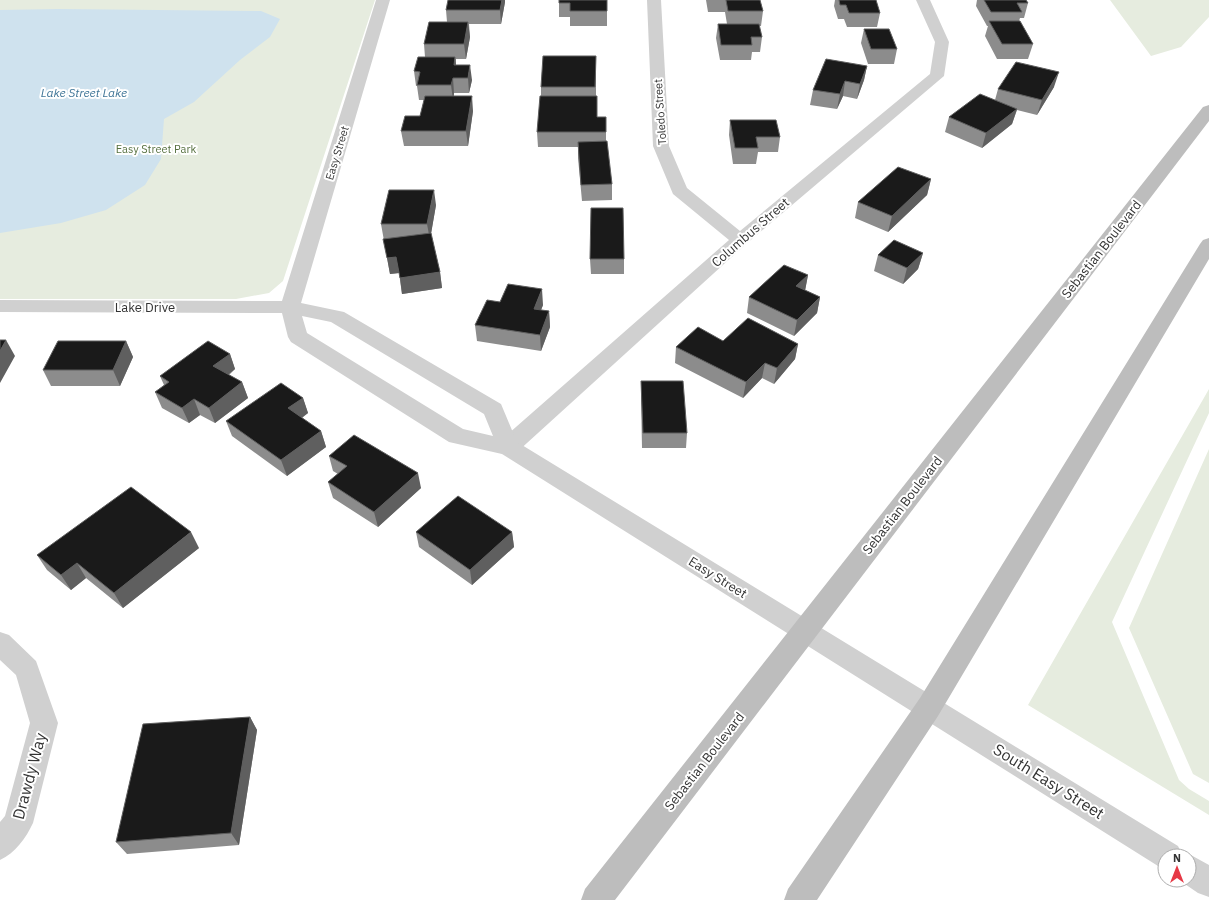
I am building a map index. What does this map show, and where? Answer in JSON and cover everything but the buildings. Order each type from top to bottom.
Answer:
[{"type":"main road","name":"Sebastian Boulevard","points":[[596,900],[1209,110]]},
{"type":"main road","points":[[799,900],[929,706],[1209,244]]},
{"type":"street","name":"Easy Street","points":[[383,0],[290,307],[298,337],[457,436],[508,447],[929,706]]},
{"type":"street","name":"Toledo Street","points":[[654,0],[661,146],[679,190],[740,240]]},
{"type":"street","name":"Columbus Street","points":[[508,447],[740,240],[937,76],[942,42],[923,0]]},
{"type":"street","name":"Lake Drive","points":[[0,306],[290,307]]},
{"type":"street","points":[[290,307],[337,317],[493,410],[508,447]]},
{"type":"street","name":"Drawdy Way","points":[[0,643],[27,669],[44,723],[18,823],[0,845]]},
{"type":"street","name":"South Easy Street","points":[[929,706],[1157,849]]},
{"type":"street","points":[[1197,874],[1209,882]]},
{"type":"green space","name":"Easy Street Park","points":[[0,0],[375,0],[283,281],[269,293],[236,299],[0,299]]},
{"type":"green space","points":[[1110,0],[1209,0],[1209,17],[1181,47],[1151,56]]},
{"type":"green space","points":[[1209,389],[1209,413],[1112,622],[1179,780],[1189,789],[1209,801],[1209,815],[1028,705]]},
{"type":"green space","points":[[1209,449],[1209,783],[1193,774],[1129,628]]},
{"type":"water","name":"Lake Street Lake","points":[[59,9],[261,11],[280,19],[270,37],[240,60],[194,102],[164,119],[161,159],[145,185],[106,210],[61,223],[0,233],[0,10]]}]
